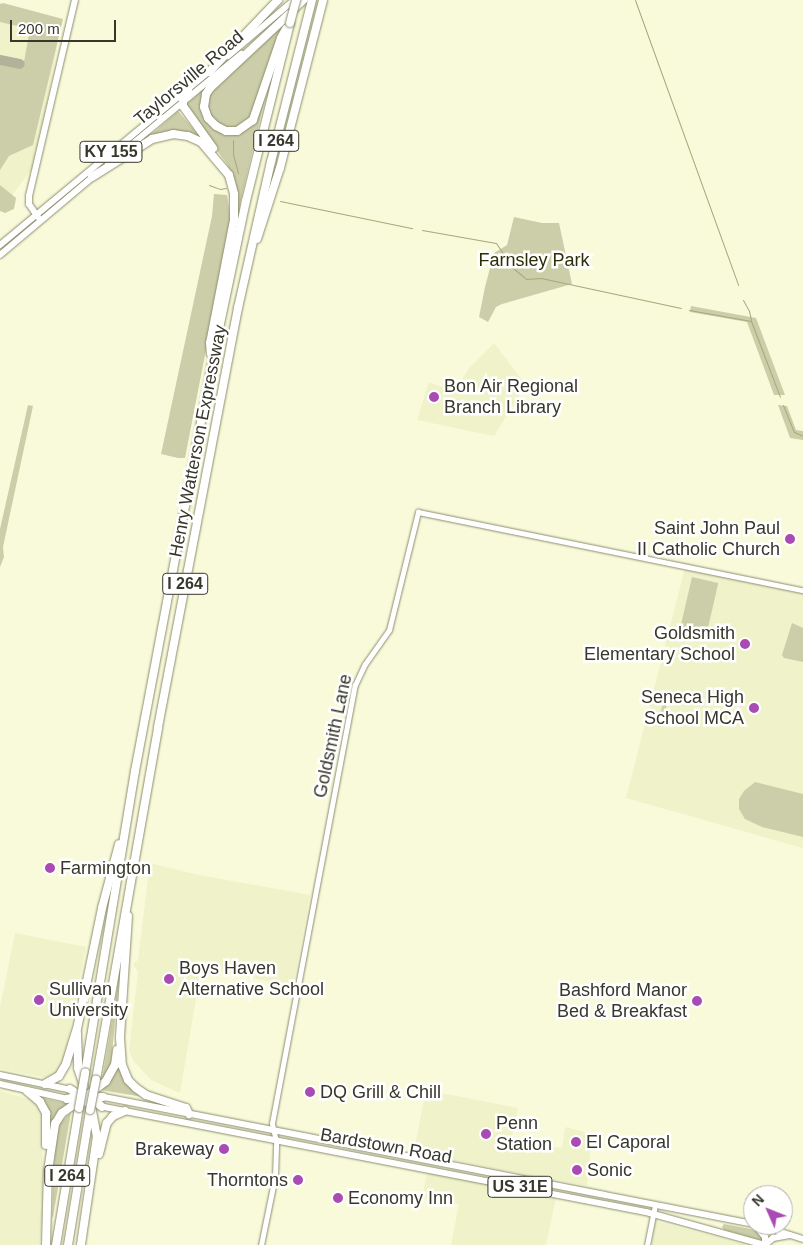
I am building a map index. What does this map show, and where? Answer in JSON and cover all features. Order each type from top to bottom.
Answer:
[{"type":"highway","points":[[209,72],[278,0]]},
{"type":"highway","name":"Henry Watterson Expressway","points":[[68,1245],[86,1102],[84,1073],[127,816],[211,368],[246,201],[295,0]]},
{"type":"highway","name":"Henry Watterson Expressway","points":[[56,1245],[86,1102],[96,1080],[158,727],[246,273],[312,0]]},
{"type":"highway","points":[[246,273],[278,176],[323,0]]},
{"type":"highway","points":[[289,14],[208,91],[205,99],[205,111],[216,126],[226,131],[237,131],[253,120],[281,38],[290,23]]},
{"type":"highway","points":[[188,90],[182,104],[217,152],[224,169]]},
{"type":"highway","points":[[92,177],[152,139],[173,134],[188,136],[201,142],[229,175],[234,214],[210,344],[211,368]]},
{"type":"highway","points":[[45,1084],[63,1072],[77,1029],[111,869],[127,816]]},
{"type":"highway","points":[[129,896],[120,1038],[122,1065],[133,1085],[146,1095],[186,1108],[189,1114]]},
{"type":"highway","points":[[77,1029],[78,1068],[97,1136],[81,1245]]},
{"type":"highway","points":[[86,1102],[112,1072],[120,1038]]},
{"type":"highway","points":[[27,1090],[40,1102],[46,1113],[46,1168],[48,1171]]},
{"type":"highway","points":[[70,1090],[86,1102]]},
{"type":"highway","points":[[46,1245],[48,1171],[55,1124],[62,1113],[86,1102],[103,1097]]},
{"type":"highway","points":[[67,1099],[102,1107]]},
{"type":"highway","points":[[92,1179],[95,1174],[107,1123],[113,1116],[125,1111]]},
{"type":"main road","points":[[38,218],[29,204],[29,196],[75,0]]},
{"type":"main road","name":"Taylorsville Road","points":[[0,255],[126,139],[188,90],[295,0]]},
{"type":"main road","name":"Taylorsville Road","points":[[0,245],[92,177],[305,0]]},
{"type":"main road","points":[[110,162],[127,143],[126,139]]},
{"type":"main road","points":[[0,1075],[70,1090]]},
{"type":"main road","points":[[0,1084],[67,1099]]},
{"type":"main road","name":"Bardstown Road","points":[[103,1097],[743,1222]]},
{"type":"main road","name":"Bardstown Road","points":[[102,1107],[652,1214],[765,1245]]},
{"type":"main road","points":[[364,1157],[368,1148]]},
{"type":"main road","points":[[765,1245],[772,1238],[791,1235]]},
{"type":"main road","name":"Bardstown Road","points":[[791,1235],[803,1239]]},
{"type":"street","name":"Goldsmith Lane","points":[[261,1245],[275,1176],[276,1141],[272,1123],[355,685],[365,664],[389,630],[418,512],[803,590]]},
{"type":"street","points":[[646,1245],[655,1205]]},
{"type":"shaded area","points":[[0,6],[62,20],[36,164],[0,211]]},
{"type":"shaded area","points":[[494,343],[526,385],[494,436],[417,420],[429,382],[454,392],[469,368]]},
{"type":"shaded area","points":[[685,568],[803,594],[803,848],[626,798]]},
{"type":"shaded area","name":"Boys Haven Alternative School","points":[[150,863],[194,874],[310,895],[293,987],[218,970],[206,971],[199,981],[180,1093],[151,1080],[133,1060],[129,1050],[138,972],[133,964],[138,960]]},
{"type":"shaded area","name":"Sullivan University","points":[[15,933],[86,947],[65,1056],[60,1070],[48,1078],[0,1069],[0,1007]]},
{"type":"shaded area","points":[[426,1090],[518,1108],[512,1140],[562,1148],[565,1127],[592,1134],[587,1186],[416,1153],[414,1151]]},
{"type":"shaded area","points":[[0,1091],[32,1100],[39,1105],[44,1114],[42,1144],[44,1191],[40,1245],[0,1245]]},
{"type":"shaded area","points":[[427,1172],[556,1198],[546,1245],[451,1245],[459,1204],[422,1198]]},
{"type":"shaded area","points":[[655,1221],[746,1245],[651,1245]]},
{"type":"green space","points":[[3,3],[63,19],[33,145],[9,156],[0,170],[0,64],[23,67],[30,29],[0,22],[0,4]]},
{"type":"green space","points":[[282,25],[253,116],[243,126],[229,129],[213,121],[207,108],[208,94]]},
{"type":"green space","points":[[204,89],[209,123],[242,131],[266,94],[238,212],[232,175],[227,164],[184,106]]},
{"type":"green space","points":[[178,111],[203,140],[168,132],[146,139]]},
{"type":"green space","points":[[0,185],[16,198],[14,209],[5,213],[0,211]]},
{"type":"green space","points":[[214,194],[227,195],[231,221],[185,458],[178,458],[161,454],[212,216]]},
{"type":"green space","name":"Farnsley Park","points":[[514,217],[542,223],[559,223],[572,284],[502,304],[496,307],[488,322],[479,317],[485,287],[494,253],[507,245]]},
{"type":"green space","points":[[691,306],[756,318],[785,395],[774,395],[747,322],[690,312]]},
{"type":"green space","points":[[28,405],[33,406],[3,547],[4,557],[0,567],[0,529]]},
{"type":"green space","points":[[778,405],[787,406],[796,430],[803,431],[803,440],[790,438]]},
{"type":"green space","points":[[692,577],[718,583],[706,637],[680,631]]},
{"type":"green space","points":[[792,623],[803,628],[803,662],[784,658],[782,655]]},
{"type":"green space","points":[[664,699],[667,699],[667,712],[674,712],[673,722],[658,727],[659,712],[661,711]]},
{"type":"green space","points":[[755,782],[803,794],[803,837],[762,827],[745,819],[739,809],[739,799],[744,791]]},
{"type":"green space","points":[[119,979],[111,1064],[102,1080]]},
{"type":"green space","points":[[118,1060],[122,1071],[149,1098],[101,1090],[106,1085]]},
{"type":"green space","points":[[37,1097],[69,1104],[50,1131],[48,1118]]},
{"type":"green space","points":[[71,1112],[52,1217],[55,1140],[60,1123]]},
{"type":"green space","points":[[724,1224],[743,1228],[743,1235],[760,1235],[764,1241],[724,1230],[722,1227]]},
{"type":"waterway","points":[[635,0],[738,285]]},
{"type":"waterway","points":[[233,140],[233,154],[238,173]]},
{"type":"waterway","points":[[209,185],[220,189],[226,188]]},
{"type":"waterway","points":[[280,201],[412,228]]},
{"type":"waterway","points":[[422,230],[496,243],[513,268],[526,279],[541,278],[681,308]]},
{"type":"waterway","points":[[743,300],[751,320]]},
{"type":"waterway","points":[[689,310],[751,321],[780,397]]},
{"type":"waterway","points":[[783,405],[794,432],[803,436]]},
{"type":"taxiway","points":[[0,60],[20,64]]},
{"type":"place","name":"Bon Air Regional Branch Library","points":[[434,397]]},
{"type":"place","name":"Saint John Paul II Catholic Church","points":[[790,539]]},
{"type":"place","name":"Goldsmith Elementary School","points":[[745,644]]},
{"type":"place","name":"Seneca High School MCA","points":[[754,708]]},
{"type":"place","name":"Farmington","points":[[50,868]]},
{"type":"place","name":"Boys Haven Alternative School","points":[[169,979]]},
{"type":"place","name":"Sullivan University","points":[[39,1000]]},
{"type":"place","name":"Bashford Manor Bed & Breakfast","points":[[697,1001]]},
{"type":"place","name":"DQ Grill & Chill","points":[[310,1092]]},
{"type":"place","name":"Penn Station","points":[[486,1134]]},
{"type":"place","name":"El Caporal","points":[[576,1142]]},
{"type":"place","name":"Brakeway","points":[[224,1149]]},
{"type":"place","name":"Sonic","points":[[577,1170]]},
{"type":"place","name":"Thorntons","points":[[298,1180]]},
{"type":"place","name":"Economy Inn","points":[[338,1198]]}]
